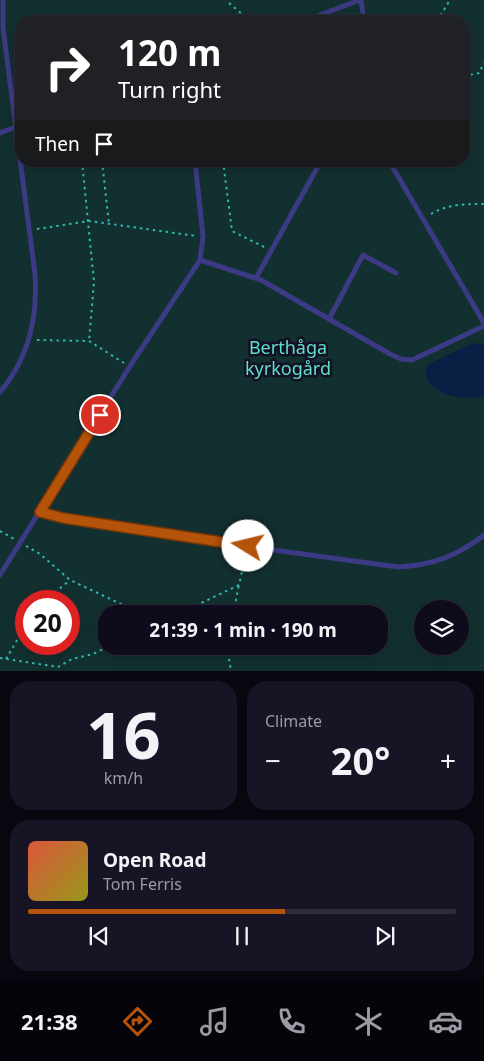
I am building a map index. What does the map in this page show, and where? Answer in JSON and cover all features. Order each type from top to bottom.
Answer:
[{"type":"lane","points":[[3,0],[3,28],[15,106]]},
{"type":"lane","points":[[320,15],[360,0],[363,15]]},
{"type":"lane","points":[[0,133],[15,127]]},
{"type":"lane","points":[[0,392],[18,366],[30,340],[36,312],[35,274],[23,167]]},
{"type":"lane","points":[[0,575],[130,366],[200,260],[203,237],[196,167]]},
{"type":"lane","points":[[256,278],[318,167]]},
{"type":"lane","points":[[200,260],[256,278],[396,357],[408,360],[423,356],[484,324],[393,167]]},
{"type":"lane","points":[[329,319],[363,255],[396,274]]},
{"type":"lane","points":[[40,512],[63,518],[248,546],[398,566],[414,566],[442,560],[463,550],[484,535]]},
{"type":"path","points":[[441,15],[450,0]]},
{"type":"path","points":[[229,3],[243,15]]},
{"type":"path","points":[[470,74],[478,72],[484,64]]},
{"type":"path","points":[[83,167],[94,282],[89,342]]},
{"type":"path","points":[[103,167],[109,224]]},
{"type":"path","points":[[224,167],[232,231],[271,251]]},
{"type":"path","points":[[423,219],[439,209],[462,204],[484,204]]},
{"type":"path","points":[[30,230],[89,221],[203,237]]},
{"type":"path","points":[[30,340],[89,342],[130,366]]},
{"type":"path","points":[[0,535],[1,532],[40,554],[70,580],[122,605]]},
{"type":"path","points":[[235,605],[248,546]]},
{"type":"path","points":[[58,590],[70,580]]},
{"type":"path","points":[[197,605],[239,585]]},
{"type":"path","points":[[6,659],[15,644]]},
{"type":"path","points":[[0,658],[58,667],[72,659],[98,652]]},
{"type":"path","points":[[229,655],[231,671]]},
{"type":"path","points":[[57,671],[58,667]]},
{"type":"green space","name":"Berthåga kyrkogård","points":[[0,0],[484,0],[484,671],[0,671]]},
{"type":"water","points":[[473,343],[484,345],[484,397],[464,398],[447,395],[432,386],[426,375],[427,365]]},
{"type":"route","points":[[100,415],[40,512],[63,518],[248,546]]}]
